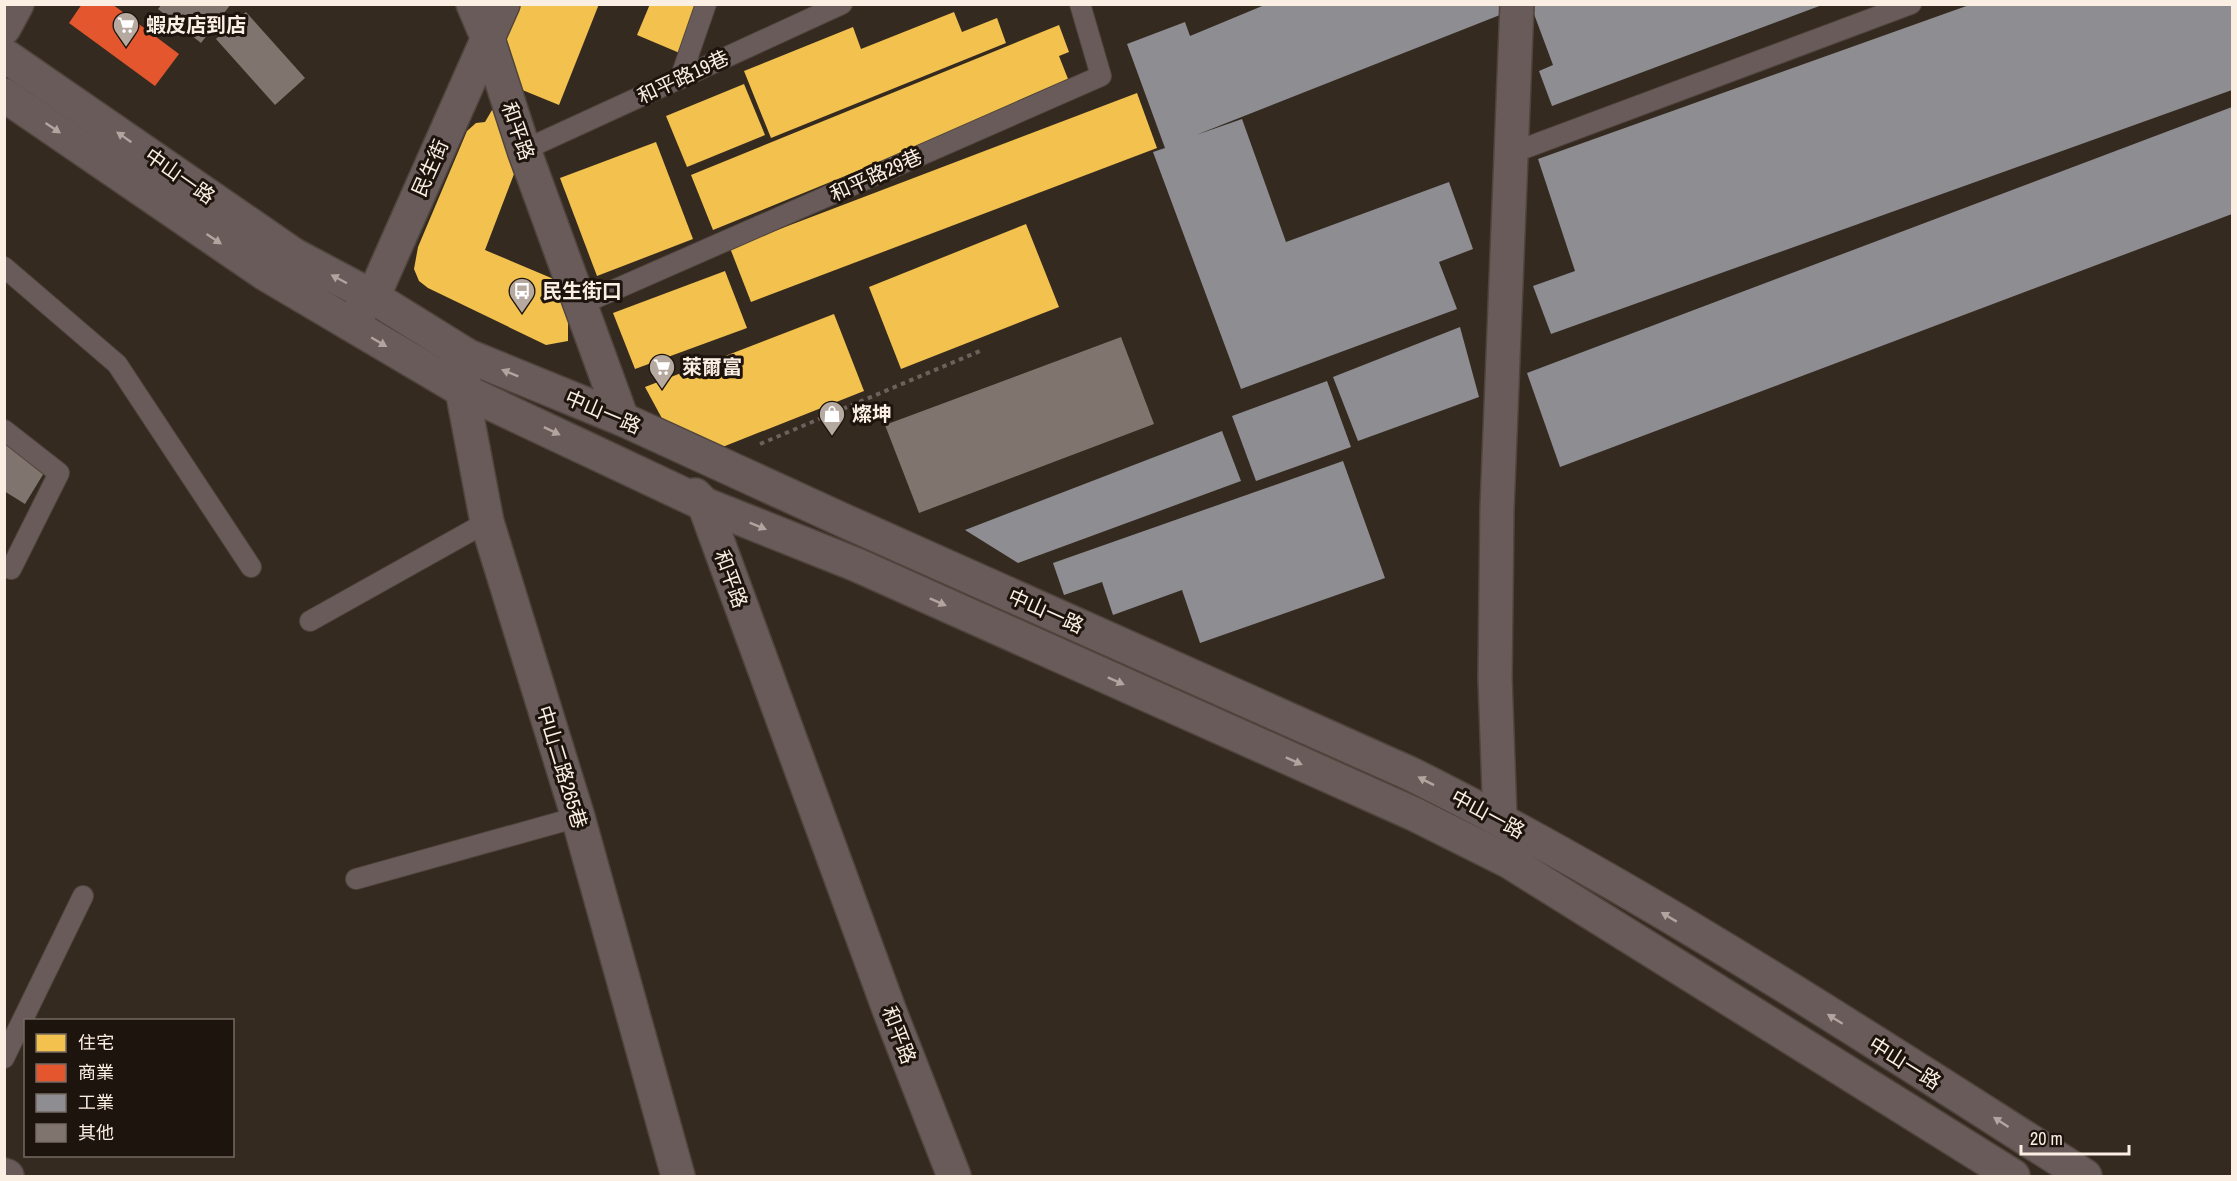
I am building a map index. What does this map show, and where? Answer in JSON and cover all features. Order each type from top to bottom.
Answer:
[{"type":"street","points":[[4,28],[17,4]]},
{"type":"street","name":"和平路","points":[[473,4],[488,39],[524,150],[622,419],[704,504],[890,1012],[954,1176]]},
{"type":"street","name":"民生街","points":[[347,324],[373,297],[503,4]]},
{"type":"street","points":[[1500,819],[1495,678],[1497,509],[1517,4]]},
{"type":"street","name":"中山一路","points":[[4,55],[294,255],[373,297],[468,356],[622,419],[1411,774],[1500,819],[1665,914],[2085,1176]]},
{"type":"street","name":"中山一路","points":[[4,95],[264,273],[462,390],[704,504],[868,570],[1414,814],[1510,862],[2013,1176]]},
{"type":"street","name":"中山二路265巷","points":[[468,356],[462,390],[487,522],[578,817],[678,1176]]},
{"type":"lane","points":[[680,79],[706,4]]},
{"type":"lane","name":"和平路19巷","points":[[524,150],[842,4]]},
{"type":"lane","name":"和平路29巷","points":[[582,304],[1101,76],[1080,4]]},
{"type":"lane","points":[[1512,153],[1911,4]]},
{"type":"lane","points":[[4,267],[117,364],[251,567]]},
{"type":"lane","points":[[4,430],[59,473],[11,569]]},
{"type":"lane","points":[[310,621],[487,522]]},
{"type":"lane","points":[[356,879],[578,817]]},
{"type":"lane","points":[[4,1058],[83,896]]},
{"type":"path","points":[[716,462],[980,351]]},
{"type":"building: 住宅","points":[[519,4],[599,4],[559,105],[515,87],[502,50]]},
{"type":"building: 住宅","points":[[650,4],[703,4],[682,54],[637,35]]},
{"type":"building: 住宅","points":[[954,12],[962,32],[997,18],[1006,43],[771,138],[744,71],[853,27],[861,49]]},
{"type":"building: 住宅","points":[[1059,25],[1069,52],[1059,56],[1070,84],[713,230],[691,175]]},
{"type":"building: 住宅","points":[[744,84],[765,135],[687,167],[666,116]]},
{"type":"building: 住宅","points":[[1137,93],[1157,148],[751,302],[730,248]]},
{"type":"building: 住宅","points":[[492,110],[504,114],[527,169],[514,174],[485,250],[556,280],[579,316],[568,320],[568,341],[546,345],[428,288],[419,281],[414,269],[418,247],[467,131],[476,123],[485,122]]},
{"type":"building: 住宅","points":[[656,142],[693,239],[597,276],[560,178]]},
{"type":"building: 住宅","points":[[1026,224],[1059,307],[901,369],[869,287]]},
{"type":"building: 住宅","points":[[725,271],[747,328],[635,369],[613,313]]},
{"type":"building: 住宅","points":[[834,314],[864,391],[715,450],[665,424],[645,387]]},
{"type":"building: 商業","points":[[82,4],[112,4],[179,54],[155,86],[69,23]]},
{"type":"building: 工業","points":[[1267,4],[1502,4],[1505,13],[1196,135],[1242,119],[1286,242],[1449,182],[1473,249],[1439,262],[1457,309],[1241,389],[1153,152],[1165,148],[1127,44],[1185,22],[1190,36]]},
{"type":"building: 工業","points":[[1534,4],[1822,5],[1552,106],[1539,71],[1553,65],[1531,6]]},
{"type":"building: 工業","points":[[1972,4],[2232,4],[2232,90],[1551,334],[1533,286],[1575,271],[1538,159]]},
{"type":"building: 工業","points":[[2232,107],[2232,214],[1560,467],[1527,373]]},
{"type":"building: 工業","points":[[1460,327],[1479,397],[1358,441],[1333,377]]},
{"type":"building: 工業","points":[[1327,381],[1351,447],[1256,481],[1232,416]]},
{"type":"building: 工業","points":[[1222,431],[1241,481],[1018,563],[965,530]]},
{"type":"building: 工業","points":[[1343,461],[1385,578],[1200,643],[1182,590],[1113,615],[1102,582],[1064,595],[1053,563]]},
{"type":"building: 其他","points":[[162,4],[231,4],[201,43],[158,9]]},
{"type":"building: 其他","points":[[246,12],[305,78],[275,105],[216,39]]},
{"type":"building: 其他","points":[[1121,337],[1154,424],[919,513],[885,425]]},
{"type":"building: 其他","points":[[4,441],[47,468],[25,504],[4,491]]},
{"type":"place","name":"蝦皮店到店","points":[[126,48]]},
{"type":"place","name":"民生街口","points":[[522,314]]},
{"type":"place","name":"萊爾富","points":[[662,390]]},
{"type":"place","name":"燦坤","points":[[832,437]]}]
